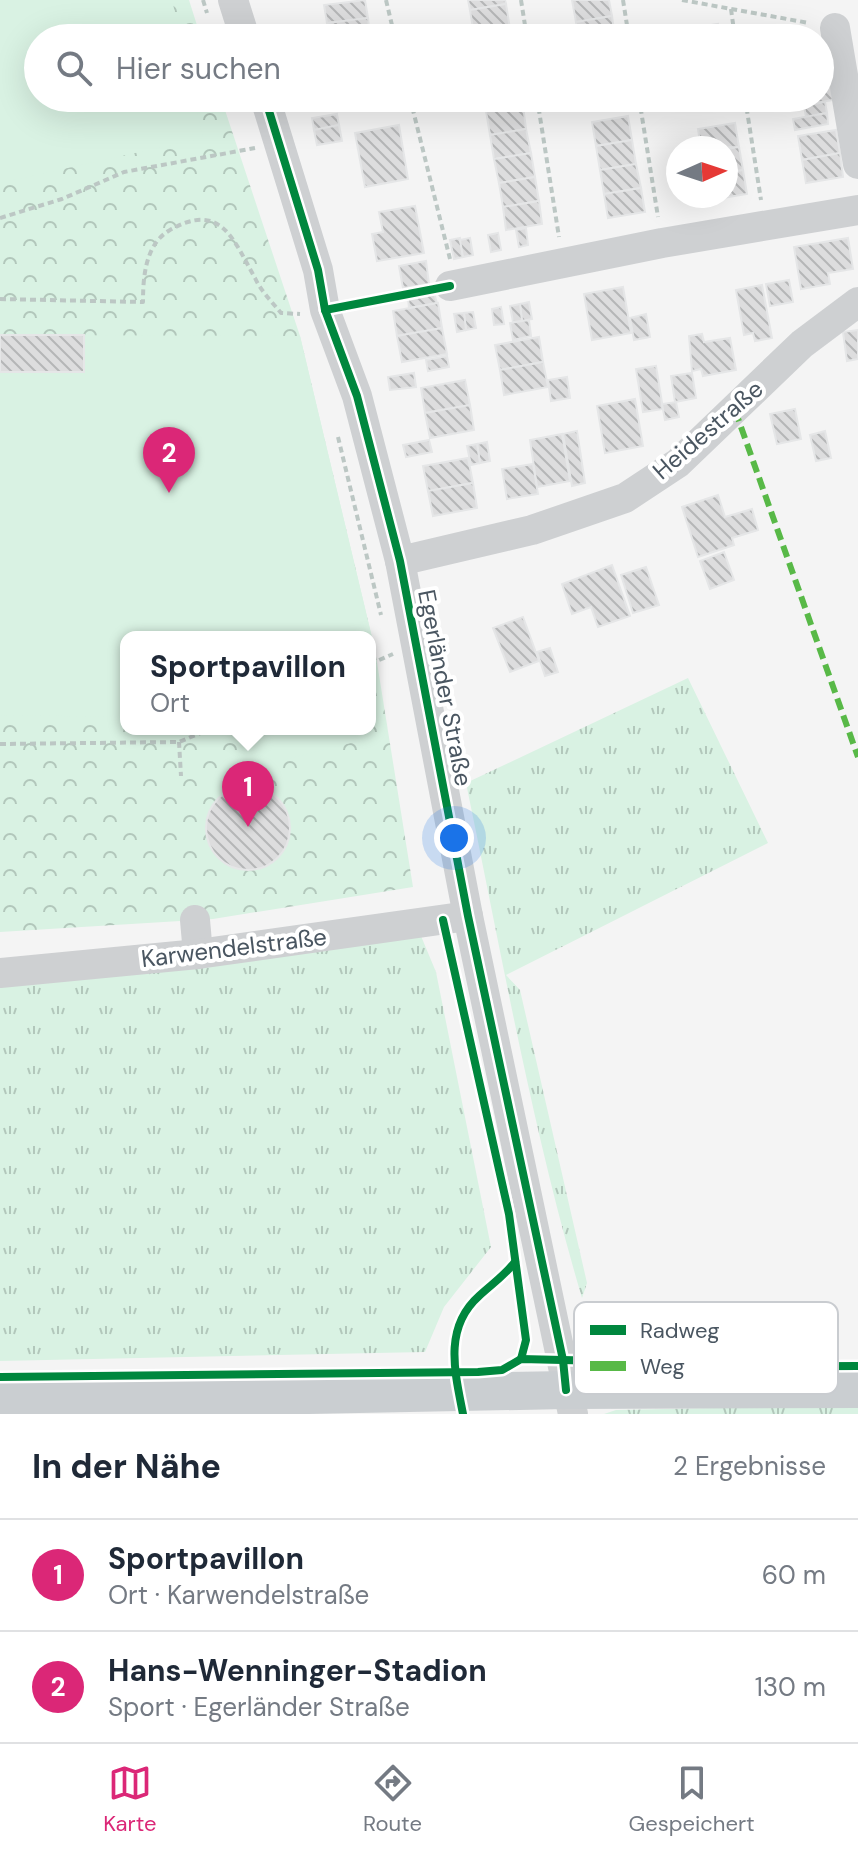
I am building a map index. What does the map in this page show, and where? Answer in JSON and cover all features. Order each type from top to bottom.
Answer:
[{"type":"main road","points":[[838,1390],[858,1389]]},
{"type":"main road","points":[[0,1401],[570,1402],[747,1394]]},
{"type":"street","points":[[233,0],[241,24]]},
{"type":"street","points":[[835,28],[858,164]]},
{"type":"street","name":"Egerländer Straße","points":[[269,112],[318,270],[325,310],[357,396],[400,561],[468,916],[570,1402]]},
{"type":"street","points":[[453,285],[662,243],[858,210]]},
{"type":"street","name":"Heidestraße","points":[[400,561],[532,530],[625,498],[678,463],[802,344],[858,302]]},
{"type":"street","name":"Karwendelstraße","points":[[0,973],[198,954],[468,916]]},
{"type":"street","points":[[195,920],[198,954]]},
{"type":"path","points":[[386,0],[392,24]]},
{"type":"path","points":[[521,0],[525,24]]},
{"type":"path","points":[[623,0],[627,24]]},
{"type":"path","points":[[682,0],[813,24]]},
{"type":"path","points":[[731,9],[733,24]]},
{"type":"path","points":[[413,112],[453,285]]},
{"type":"path","points":[[539,112],[563,264]]},
{"type":"path","points":[[641,112],[662,243]]},
{"type":"path","points":[[747,112],[765,226]]},
{"type":"path","points":[[250,135],[259,163]]},
{"type":"path","points":[[0,218],[62,199],[124,172],[180,159],[254,148]]},
{"type":"path","points":[[0,299],[143,302],[143,268],[165,233],[193,218],[216,222],[235,239],[256,281],[281,313],[308,314]]},
{"type":"path","points":[[334,423],[383,625]]},
{"type":"path","points":[[387,640],[391,656]]},
{"type":"path","points":[[0,744],[179,742],[196,735]]},
{"type":"path","points":[[179,742],[181,776]]},
{"type":"green space","points":[[0,0],[189,0],[197,24],[24,24],[24,112],[226,112],[300,336],[370,631],[120,631],[120,735],[376,735],[376,656],[413,887],[213,919],[0,932]]},
{"type":"green space","points":[[0,0],[172,0],[178,24],[24,24],[24,112],[197,112],[203,138],[0,183]]},
{"type":"green space","points":[[0,335],[300,336],[370,631],[120,631],[120,717],[0,715]]},
{"type":"green space","points":[[688,678],[768,843],[506,975],[520,990],[587,1283],[582,1298],[533,1106],[466,783]]},
{"type":"green space","points":[[256,735],[375,735],[375,737],[263,765]]},
{"type":"green space","points":[[416,924],[436,972],[491,1247],[444,1307],[425,1352],[0,1361],[0,973]]},
{"type":"green space","points":[[858,1405],[858,1414],[604,1414],[616,1410]]},
{"type":"building","points":[[365,0],[368,18],[327,23],[324,5]]},
{"type":"building","points":[[468,0],[505,0],[506,4],[470,10]]},
{"type":"building","points":[[572,0],[609,0],[612,16],[576,22]]},
{"type":"building","points":[[506,4],[509,24],[472,24],[470,10]]},
{"type":"building","points":[[612,16],[613,24],[576,24]]},
{"type":"building","points":[[368,18],[369,24],[327,24]]},
{"type":"building","points":[[486,112],[524,112],[526,129],[490,135]]},
{"type":"building","points":[[805,112],[827,112],[827,113],[806,117]]},
{"type":"building","points":[[827,113],[828,124],[795,130],[793,119]]},
{"type":"building","points":[[337,114],[339,125],[314,130],[312,118]]},
{"type":"building","points":[[628,116],[632,140],[596,146],[592,122]]},
{"type":"building","points":[[735,123],[737,136],[699,136],[698,129]]},
{"type":"building","points":[[339,125],[342,141],[317,145],[314,130]]},
{"type":"building","points":[[399,125],[408,179],[365,187],[355,133]]},
{"type":"building","points":[[526,129],[531,153],[494,159],[490,135]]},
{"type":"building","points":[[836,130],[840,153],[802,160],[798,136]]},
{"type":"building","points":[[632,140],[636,164],[600,170],[596,146]]},
{"type":"building","points":[[738,147],[743,170],[738,171]]},
{"type":"building","points":[[531,153],[535,177],[499,183],[494,159]]},
{"type":"building","points":[[840,153],[843,177],[806,183],[802,160]]},
{"type":"building","points":[[636,164],[641,188],[604,194],[600,170]]},
{"type":"building","points":[[743,170],[747,194],[738,195],[738,171]]},
{"type":"building","points":[[535,177],[539,201],[503,207],[499,183]]},
{"type":"building","points":[[641,188],[645,212],[608,218],[604,194]]},
{"type":"building","points":[[539,201],[542,224],[506,230],[503,207]]},
{"type":"building","points":[[415,206],[424,253],[377,261],[372,234],[383,232],[379,212]]},
{"type":"building","points":[[526,228],[528,245],[519,247],[516,230]]},
{"type":"building","points":[[498,233],[501,250],[491,252],[488,235]]},
{"type":"building","points":[[460,238],[463,257],[454,259],[450,240]]},
{"type":"building","points":[[470,238],[473,255],[463,257],[460,240]]},
{"type":"building","points":[[848,238],[853,269],[828,273],[830,284],[801,289],[794,247]]},
{"type":"building","points":[[426,261],[429,284],[403,288],[399,266]]},
{"type":"building","points":[[789,280],[793,302],[770,306],[766,284]]},
{"type":"building","points":[[762,285],[772,338],[755,341],[753,333],[744,335],[736,290]]},
{"type":"building","points":[[623,287],[631,333],[592,340],[584,294]]},
{"type":"building","points":[[434,293],[437,303],[409,308],[408,298]]},
{"type":"building","points":[[529,302],[532,319],[522,321],[520,304]]},
{"type":"building","points":[[438,303],[442,328],[397,336],[393,311]]},
{"type":"building","points":[[520,304],[522,321],[513,322],[510,306]]},
{"type":"building","points":[[501,307],[504,324],[494,325],[492,309]]},
{"type":"building","points":[[473,312],[476,328],[466,330],[464,313]]},
{"type":"building","points":[[464,313],[466,330],[457,332],[454,314]]},
{"type":"building","points":[[646,314],[650,337],[634,340],[630,318]]},
{"type":"building","points":[[529,320],[531,336],[513,340],[510,323]]},
{"type":"building","points":[[442,328],[447,354],[402,362],[397,336]]},
{"type":"building","points":[[858,330],[858,359],[847,361],[843,332]]},
{"type":"building","points":[[702,334],[704,342],[730,338],[736,370],[703,376],[701,369],[692,371],[689,336]]},
{"type":"building","points":[[0,335],[84,335],[84,372],[0,372]]},
{"type":"building","points":[[539,337],[543,362],[500,370],[495,345]]},
{"type":"building","points":[[447,356],[449,367],[428,371],[426,360]]},
{"type":"building","points":[[543,362],[548,387],[504,395],[500,370]]},
{"type":"building","points":[[656,366],[663,409],[643,412],[636,369]]},
{"type":"building","points":[[414,373],[416,387],[390,390],[388,377]]},
{"type":"building","points":[[692,373],[696,398],[675,402],[671,376]]},
{"type":"building","points":[[567,377],[570,398],[551,401],[548,380]]},
{"type":"building","points":[[465,380],[470,405],[425,413],[421,388]]},
{"type":"building","points":[[635,399],[643,446],[605,453],[597,406]]},
{"type":"building","points":[[676,402],[679,417],[665,420],[662,404]]},
{"type":"building","points":[[470,405],[474,430],[430,438],[425,413]]},
{"type":"building","points":[[795,409],[801,439],[777,444],[770,414]]},
{"type":"building","points":[[577,431],[585,483],[572,486],[563,434]]},
{"type":"building","points":[[825,431],[831,458],[816,461],[810,435]]},
{"type":"building","points":[[562,434],[570,481],[537,487],[530,440]]},
{"type":"building","points":[[429,440],[432,452],[406,457],[403,445]]},
{"type":"building","points":[[487,442],[490,461],[480,463],[477,444]]},
{"type":"building","points":[[477,444],[480,463],[471,465],[467,446]]},
{"type":"building","points":[[468,458],[473,483],[428,491],[423,466]]},
{"type":"building","points":[[533,464],[538,494],[507,499],[502,469]]},
{"type":"building","points":[[473,483],[477,508],[433,516],[428,491]]},
{"type":"building","points":[[718,495],[725,517],[752,509],[758,530],[732,538],[734,545],[698,557],[682,507]]},
{"type":"building","points":[[724,552],[734,580],[710,589],[700,561]]},
{"type":"building","points":[[612,565],[630,616],[598,627],[591,607],[572,614],[562,584]]},
{"type":"building","points":[[646,567],[659,605],[633,613],[621,575]]},
{"type":"building","points":[[523,617],[539,661],[510,672],[493,628]]},
{"type":"building","points":[[550,648],[558,672],[545,676],[537,652]]},
{"type":"building","points":[[248,786],[271,793],[283,805],[290,828],[283,851],[271,863],[248,870],[225,863],[213,851],[206,828],[213,805],[225,793]]},
{"type":"marked path","points":[[735,410],[858,757]]},
{"type":"cycle path","points":[[269,112],[318,270],[325,310],[357,396],[400,561],[468,916],[563,1360],[566,1390]]},
{"type":"cycle path","points":[[325,310],[450,286]]},
{"type":"cycle path","points":[[443,920],[509,1214],[526,1340],[521,1359]]},
{"type":"cycle path","points":[[463,1414],[454,1352],[460,1322],[479,1296],[515,1262]]},
{"type":"cycle path","points":[[0,1377],[478,1372],[502,1370],[521,1359],[574,1360]]},
{"type":"cycle path","points":[[838,1366],[858,1366]]},
{"type":"place","name":"Hans-Wenninger-Stadion","points":[[169,493]]},
{"type":"place","name":"Sportpavillon","points":[[248,827]]}]
